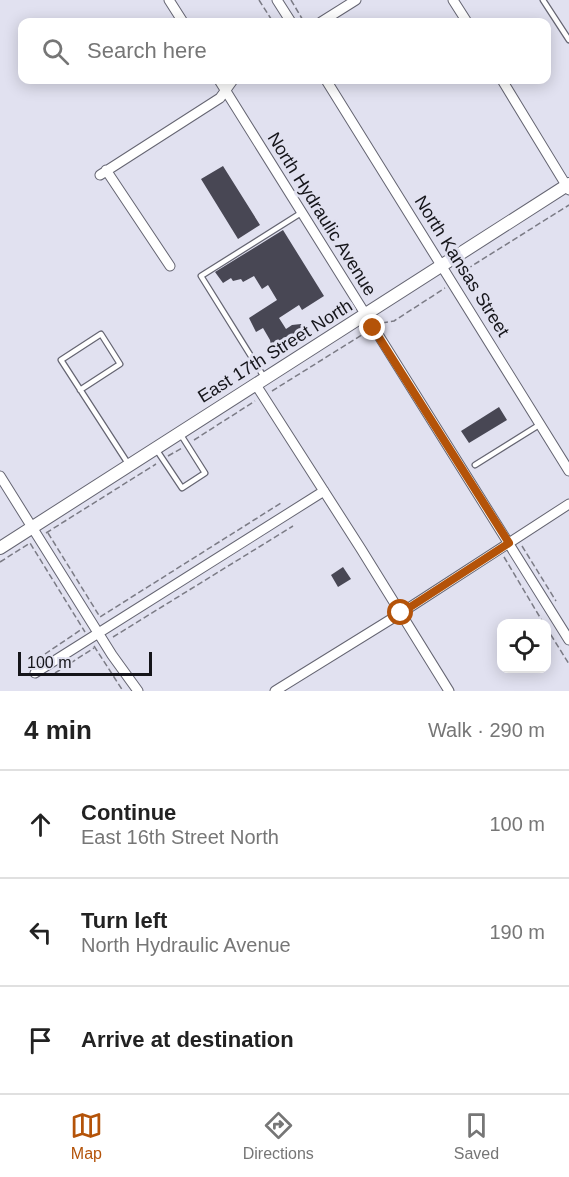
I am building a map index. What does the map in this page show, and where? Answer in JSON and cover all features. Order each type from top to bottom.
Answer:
[{"type":"street","points":[[169,0],[180,18]]},
{"type":"street","points":[[277,0],[288,18]]},
{"type":"street","points":[[327,18],[356,0]]},
{"type":"street","points":[[453,0],[464,18]]},
{"type":"street","name":"North Hydraulic Avenue","points":[[221,84],[569,640]]},
{"type":"street","points":[[170,267],[103,172],[220,98],[229,84]]},
{"type":"street","name":"North Kansas Street","points":[[329,84],[569,471]]},
{"type":"street","points":[[504,84],[568,187]]},
{"type":"street","name":"East 17th Street North","points":[[0,548],[40,532],[155,448],[568,187]]},
{"type":"street","points":[[261,382],[263,397],[449,691]]},
{"type":"street","points":[[0,476],[40,532],[138,691]]},
{"type":"street","points":[[35,673],[324,491]]},
{"type":"street","points":[[275,691],[401,613],[569,504]]},
{"type":"street","points":[[290,682],[296,691]]},
{"type":"lane","points":[[543,0],[569,40]]},
{"type":"lane","points":[[261,382],[201,276],[301,212]]},
{"type":"lane","points":[[80,390],[120,364],[101,334],[61,360],[80,390],[129,465]]},
{"type":"lane","points":[[475,465],[540,424]]},
{"type":"lane","points":[[155,448],[182,488],[206,473],[180,433]]},
{"type":"path","points":[[259,0],[270,18]]},
{"type":"path","points":[[291,0],[302,18]]},
{"type":"path","points":[[293,526],[112,637],[103,631],[100,617],[40,532],[163,459],[373,328],[394,321],[444,290],[455,276],[569,205]]},
{"type":"path","points":[[100,617],[280,503]]},
{"type":"path","points":[[0,562],[30,543],[123,691]]},
{"type":"path","points":[[45,654],[83,629]]},
{"type":"path","points":[[551,635],[569,663]]},
{"type":"path","points":[[55,673],[95,648]]},
{"type":"building","points":[[223,166],[260,225],[238,239],[201,179]]},
{"type":"building","points":[[283,230],[324,296],[302,310],[299,305],[279,318],[286,329],[292,325],[301,324],[306,331],[291,341],[296,340],[270,355],[266,348],[271,345],[270,340],[263,328],[256,332],[249,318],[277,300],[268,285],[262,289],[254,276],[243,282],[241,279],[233,281],[231,278],[223,283],[215,272]]},
{"type":"building","points":[[499,407],[507,420],[469,443],[461,431]]},
{"type":"building","points":[[343,567],[351,579],[338,587],[331,575]]},
{"type":"route","points":[[373,328],[509,543],[401,613]]}]
